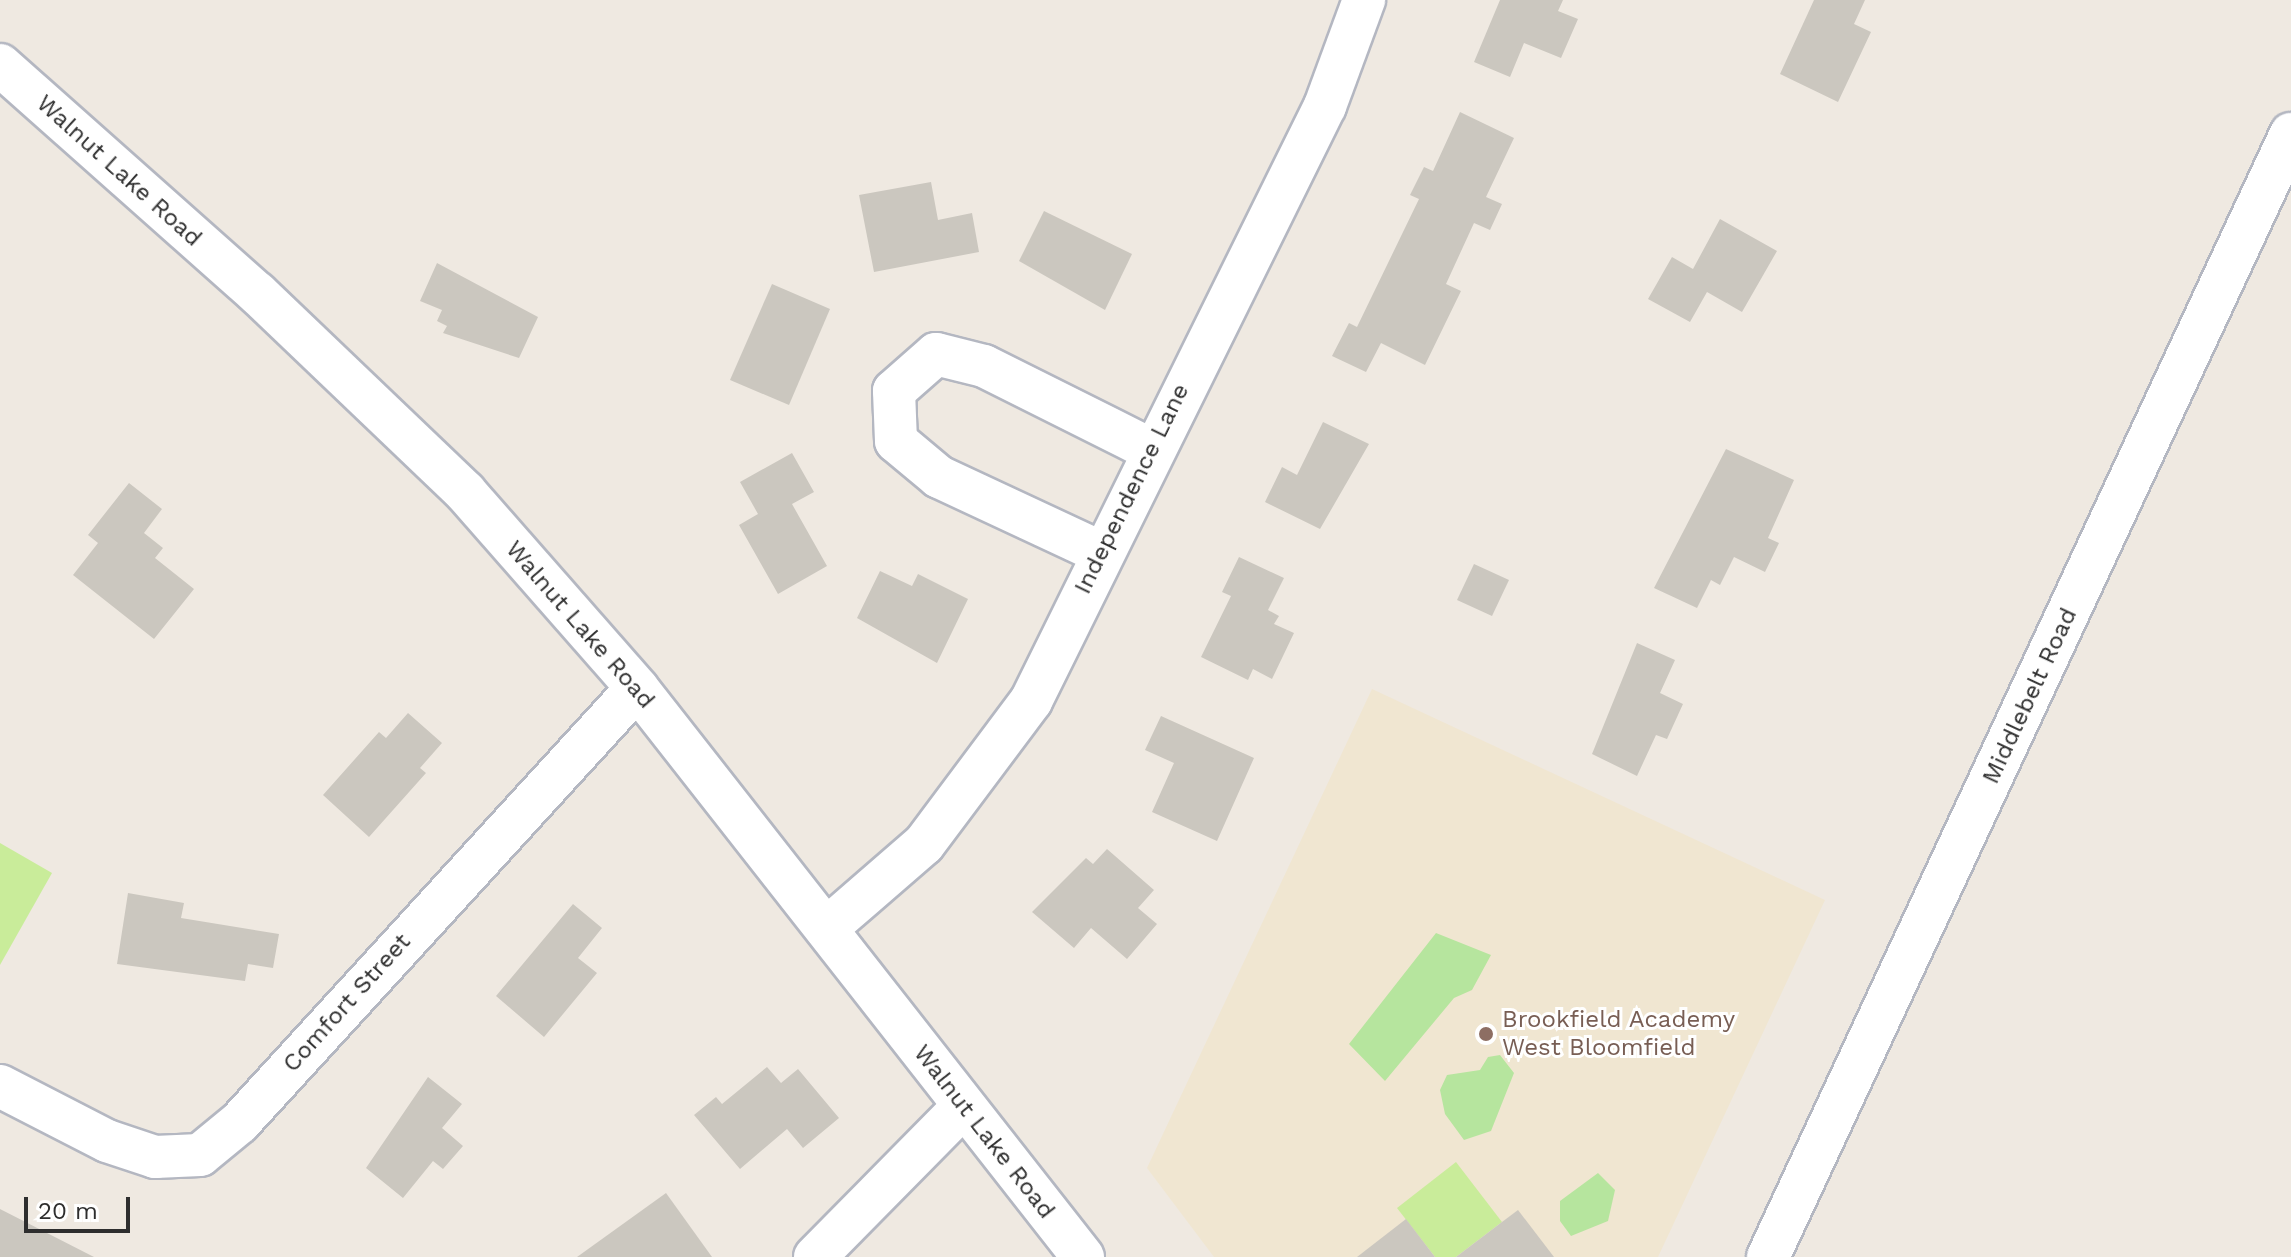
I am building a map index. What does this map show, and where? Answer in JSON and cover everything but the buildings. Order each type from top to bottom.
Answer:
[{"type":"street","name":"Independence Lane","points":[[827,928],[924,844],[1031,701],[1100,552],[1325,106],[1364,0]]},
{"type":"street","name":"Walnut Lake Road","points":[[0,65],[257,293],[465,492],[637,688],[1083,1257]]},
{"type":"street","name":"Middlebelt Road","points":[[1768,1257],[2291,134]]},
{"type":"street","points":[[1100,552],[939,477],[896,441],[894,391],[936,354],[984,366],[1152,450]]},
{"type":"street","name":"Comfort Street","points":[[0,1086],[107,1141],[155,1157],[200,1155],[240,1122],[637,688]]},
{"type":"street","points":[[815,1257],[964,1106]]},
{"type":"shaded area","name":"Brookfield Academy West Bloomfield","points":[[1372,689],[1825,900],[1658,1257],[1214,1257],[1147,1168]]},
{"type":"green space","points":[[0,843],[52,873],[0,965]]},
{"type":"green space","points":[[1436,933],[1491,955],[1472,990],[1454,998],[1385,1081],[1349,1044]]},
{"type":"green space","points":[[1500,1055],[1514,1073],[1491,1131],[1464,1140],[1445,1114],[1440,1090],[1447,1075],[1480,1070],[1488,1057]]},
{"type":"green space","points":[[1456,1162],[1502,1222],[1456,1257],[1435,1257],[1397,1208]]},
{"type":"green space","points":[[1598,1173],[1615,1190],[1608,1221],[1571,1236],[1560,1221],[1560,1201]]},
{"type":"place","name":"Brookfield Academy West Bloomfield","points":[[1486,1034]]}]
